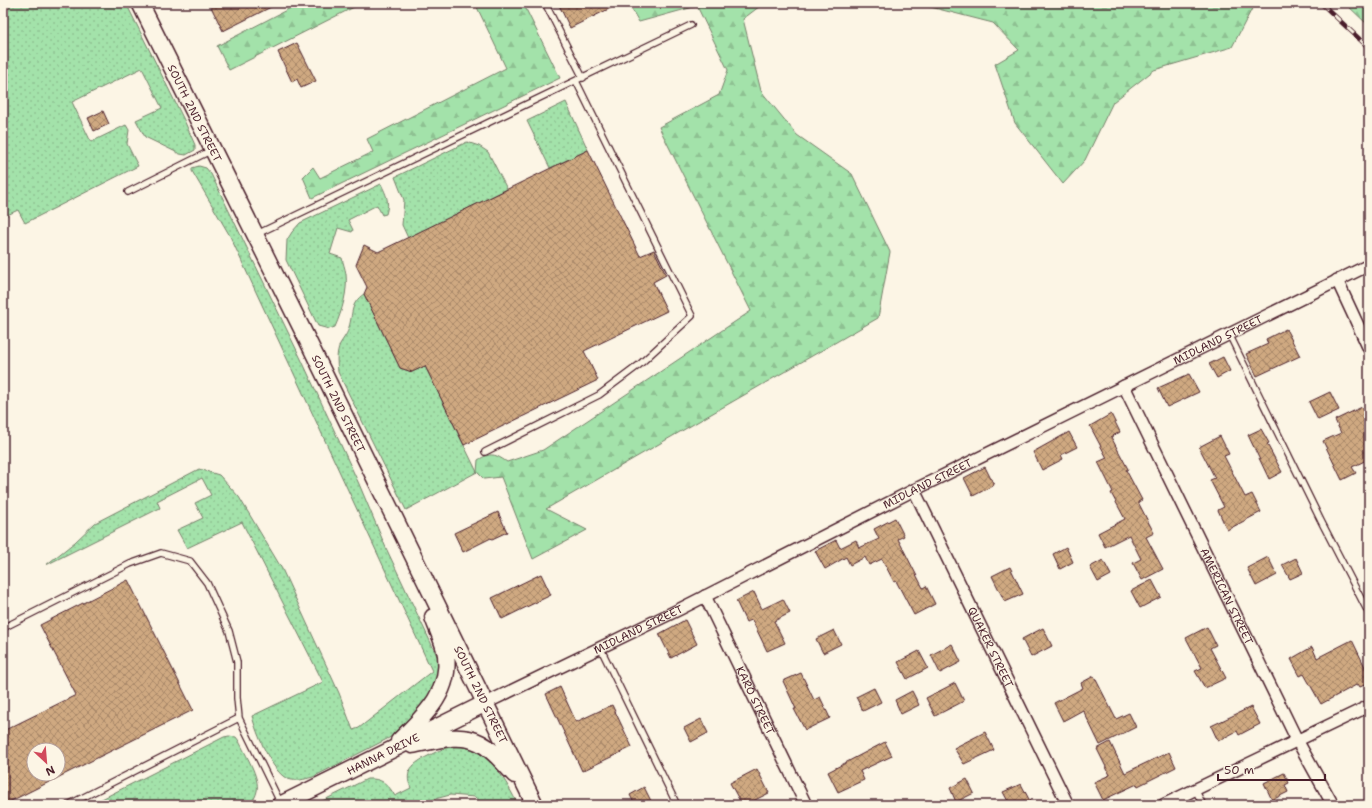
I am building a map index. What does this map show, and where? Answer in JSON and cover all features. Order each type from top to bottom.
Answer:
[{"type":"main road","name":"SOUTH 2ND STREET","points":[[140,3],[535,805]]},
{"type":"main road","points":[[391,750],[431,708],[438,697],[444,682],[446,668],[446,654],[414,558]]},
{"type":"main road","name":"HANNA DRIVE","points":[[281,805],[486,703]]},
{"type":"main road","points":[[391,750],[451,738],[466,738],[480,743],[494,753],[526,786]]},
{"type":"street","name":"MIDLAND STREET","points":[[486,703],[1369,265]]},
{"type":"street","points":[[1338,280],[1369,348]]},
{"type":"street","name":"AMERICAN STREET","points":[[1124,386],[1297,740],[1333,805]]},
{"type":"street","name":"QUAKER STREET","points":[[914,490],[1068,805]]},
{"type":"street","name":"KARO STREET","points":[[704,596],[806,805]]},
{"type":"street","points":[[1163,805],[1369,706]]},
{"type":"lane","points":[[545,3],[583,78]]},
{"type":"lane","points":[[255,235],[691,25]]},
{"type":"lane","points":[[485,452],[599,395],[639,364],[692,316],[576,81]]},
{"type":"lane","points":[[128,192],[212,150]]},
{"type":"lane","points":[[1228,334],[1369,614]]},
{"type":"lane","points":[[3,628],[130,564],[161,553],[190,561],[207,583],[230,631],[237,662],[236,698],[239,718],[281,805]]},
{"type":"lane","points":[[600,647],[677,805]]},
{"type":"lane","points":[[68,805],[239,718]]},
{"type":"lane","points":[[1195,789],[1203,805]]},
{"type":"green space","points":[[3,3],[126,3],[184,120],[195,145],[195,150],[186,155],[180,154],[145,137],[136,120],[162,108],[142,68],[72,102],[91,142],[126,125],[129,130],[127,144],[138,166],[25,223],[18,210],[3,217]]},
{"type":"green space","points":[[300,3],[362,3],[229,70],[217,46]]},
{"type":"green space","points":[[475,3],[523,3],[560,78],[312,198],[303,177],[313,167],[320,178],[373,152],[367,139],[506,68]]},
{"type":"green space","points":[[628,3],[764,3],[743,19],[761,91],[797,135],[852,174],[890,252],[878,318],[546,509],[587,530],[533,559],[501,477],[484,479],[477,472],[478,460],[486,456],[493,455],[507,462],[543,450],[751,311],[659,127],[719,95],[728,70],[697,6],[639,22]]},
{"type":"green space","points":[[915,3],[1255,3],[1232,47],[1154,70],[1113,102],[1085,160],[1063,184],[1015,123],[995,64],[1019,50],[993,23]]},
{"type":"green space","points":[[1345,3],[1369,3],[1369,26]]},
{"type":"green space","points":[[566,102],[588,150],[550,168],[527,121]]},
{"type":"green space","points":[[467,142],[479,146],[488,152],[507,189],[408,238],[402,225],[404,200],[395,177]]},
{"type":"green space","points":[[199,166],[206,168],[211,174],[303,363],[359,484],[386,548],[439,660],[440,671],[434,693],[407,725],[389,738],[313,777],[300,780],[288,779],[276,769],[261,741],[252,716],[323,682],[242,522],[187,548],[177,530],[203,518],[195,503],[211,495],[202,478],[157,501],[160,508],[46,565],[75,542],[95,523],[199,469],[219,475],[239,497],[282,569],[339,693],[353,730],[359,728],[432,671],[230,236],[192,171],[192,168]]},
{"type":"green space","points":[[381,184],[386,195],[386,214],[382,215],[377,205],[348,220],[353,230],[352,232],[338,228],[330,254],[342,258],[346,272],[344,301],[335,327],[329,329],[318,326],[286,260],[287,240],[300,223]]},
{"type":"green space","points":[[364,294],[400,368],[412,372],[425,366],[477,472],[406,510],[338,372],[337,358],[340,344],[347,334],[354,305],[356,301]]},
{"type":"green space","points":[[224,737],[236,737],[239,741],[254,772],[257,791],[250,805],[90,805]]},
{"type":"green space","points":[[462,747],[474,750],[482,755],[503,778],[518,805],[484,805],[475,797],[450,795],[413,805],[314,805],[367,779],[381,781],[390,788],[395,796],[411,788],[408,777],[411,768],[414,765],[445,748]]},
{"type":"building","points":[[209,3],[279,3],[223,31]]},
{"type":"building","points":[[558,3],[621,3],[570,28]]},
{"type":"building","points":[[297,43],[316,81],[301,88],[297,79],[292,82],[278,52]]},
{"type":"building","points":[[103,111],[109,124],[94,131],[88,118]]},
{"type":"building","points":[[588,150],[640,256],[654,250],[666,275],[653,282],[667,311],[584,351],[598,380],[464,445],[425,366],[412,372],[400,368],[364,294],[367,287],[356,265],[364,245],[378,252]]},
{"type":"building","points":[[1286,329],[1300,356],[1257,376],[1246,354],[1268,344],[1266,339]]},
{"type":"building","points":[[1223,357],[1230,371],[1217,378],[1209,364]]},
{"type":"building","points":[[1189,374],[1199,392],[1167,407],[1158,388]]},
{"type":"building","points":[[1330,392],[1339,410],[1318,420],[1309,402]]},
{"type":"building","points":[[1362,407],[1369,421],[1369,459],[1352,467],[1356,473],[1342,480],[1323,441],[1341,433],[1335,420]]},
{"type":"building","points":[[1111,414],[1120,432],[1111,437],[1142,500],[1138,502],[1154,533],[1146,537],[1163,569],[1142,580],[1133,563],[1141,559],[1129,535],[1105,547],[1098,533],[1125,519],[1111,493],[1113,492],[1098,462],[1107,458],[1090,426]]},
{"type":"building","points":[[1261,429],[1282,472],[1269,479],[1248,435]]},
{"type":"building","points":[[1069,432],[1077,447],[1061,455],[1063,459],[1042,470],[1033,452]]},
{"type":"building","points":[[1220,436],[1229,454],[1224,456],[1245,497],[1252,494],[1261,512],[1227,530],[1218,510],[1224,507],[1210,480],[1215,478],[1199,447]]},
{"type":"building","points":[[985,467],[994,485],[973,496],[964,478]]},
{"type":"building","points":[[498,512],[507,532],[463,552],[454,533]]},
{"type":"building","points":[[895,518],[904,536],[898,539],[923,588],[926,586],[935,604],[914,615],[896,581],[894,582],[882,559],[869,565],[865,557],[850,565],[846,557],[825,569],[815,551],[836,540],[840,548],[856,540],[859,548],[879,539],[874,529]]},
{"type":"building","points":[[1066,547],[1073,562],[1060,569],[1053,554]]},
{"type":"building","points":[[1268,557],[1277,575],[1256,586],[1247,568]]},
{"type":"building","points":[[1296,558],[1303,573],[1290,579],[1282,565]]},
{"type":"building","points":[[1103,560],[1111,575],[1098,582],[1090,567]]},
{"type":"building","points":[[1010,567],[1023,594],[1005,602],[992,576]]},
{"type":"building","points":[[541,574],[551,595],[502,619],[492,598]]},
{"type":"building","points":[[128,580],[193,710],[66,774],[66,742],[26,742],[26,782],[49,782],[3,805],[3,731],[76,695],[40,625]]},
{"type":"building","points":[[1152,580],[1161,597],[1140,608],[1131,591]]},
{"type":"building","points":[[754,592],[762,609],[783,599],[790,613],[774,621],[785,643],[767,651],[752,620],[746,622],[736,601]]},
{"type":"building","points":[[685,620],[697,644],[671,658],[659,634]]},
{"type":"building","points":[[1207,627],[1216,645],[1210,648],[1226,678],[1205,688],[1195,671],[1202,668],[1186,638]]},
{"type":"building","points":[[1043,628],[1052,646],[1031,657],[1022,639]]},
{"type":"building","points":[[834,630],[841,644],[823,653],[816,639]]},
{"type":"building","points":[[1352,640],[1369,672],[1369,683],[1360,687],[1358,684],[1321,704],[1304,674],[1300,676],[1291,659],[1312,647],[1317,658]]},
{"type":"building","points":[[952,644],[961,662],[940,673],[931,655]]},
{"type":"building","points":[[919,651],[928,668],[907,679],[898,662]]},
{"type":"building","points":[[801,673],[814,700],[820,697],[830,718],[805,730],[794,709],[796,709],[783,681]]},
{"type":"building","points":[[1094,676],[1116,719],[1129,713],[1136,727],[1100,745],[1083,710],[1063,721],[1054,703],[1083,688],[1081,683]]},
{"type":"building","points":[[955,683],[964,701],[935,716],[926,698]]},
{"type":"building","points":[[560,687],[576,722],[612,705],[632,747],[582,771],[546,694]]},
{"type":"building","points":[[874,688],[881,702],[863,711],[856,697]]},
{"type":"building","points":[[912,691],[919,705],[901,714],[895,700]]},
{"type":"building","points":[[1251,707],[1260,724],[1239,735],[1237,731],[1218,741],[1211,726]]},
{"type":"building","points":[[701,719],[708,733],[691,742],[684,728]]},
{"type":"building","points":[[985,732],[994,750],[964,764],[954,748]]},
{"type":"building","points":[[885,742],[892,756],[860,771],[864,780],[838,792],[828,772]]},
{"type":"building","points":[[1110,742],[1125,773],[1169,752],[1176,767],[1138,786],[1137,784],[1103,800],[1094,782],[1110,775],[1097,749]]},
{"type":"building","points":[[757,769],[769,793],[745,805],[742,805],[730,783]]},
{"type":"building","points":[[1284,773],[1289,783],[1285,785],[1288,792],[1272,800],[1264,783]]},
{"type":"building","points":[[967,779],[974,793],[956,802],[950,788]]},
{"type":"building","points":[[1021,784],[1032,805],[1010,805],[1003,792]]},
{"type":"building","points":[[644,787],[651,801],[644,805],[635,805],[630,795]]},
{"type":"railway","points":[[1321,3],[1369,48]]}]
